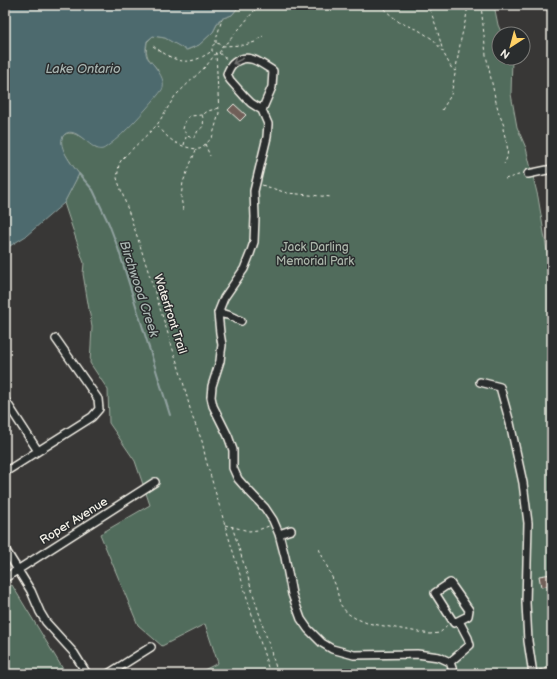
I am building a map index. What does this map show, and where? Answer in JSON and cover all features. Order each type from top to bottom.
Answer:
[{"type":"street","points":[[551,5],[552,9]]},
{"type":"street","points":[[262,110],[272,87],[273,71],[256,61],[241,58],[229,68],[227,74],[230,80],[251,103],[262,110],[268,124],[267,137],[254,191],[254,242],[244,269],[221,303],[218,313],[222,352],[212,386],[211,397],[213,406],[228,436],[233,450],[233,468],[238,479],[265,508],[275,524],[279,534],[292,594],[298,612],[308,629],[322,643],[332,649],[354,655],[417,654],[439,657],[450,662],[454,674]]},
{"type":"street","points":[[528,174],[552,169]]},
{"type":"street","points":[[221,288],[227,293]]},
{"type":"street","points":[[218,313],[241,321]]},
{"type":"street","points":[[5,472],[92,417],[99,409],[98,399],[56,339]]},
{"type":"street","points":[[480,382],[500,386],[523,483],[528,523],[526,602],[528,640],[533,674]]},
{"type":"street","points":[[5,400],[38,451]]},
{"type":"street","name":"Roper Avenue","points":[[5,578],[155,482]]},
{"type":"street","points":[[279,534],[290,530]]},
{"type":"street","points":[[5,549],[31,591],[46,622],[74,653],[87,674]]},
{"type":"street","points":[[450,662],[470,645],[468,638],[435,593],[450,583],[469,610],[468,616],[455,620]]},
{"type":"street","points":[[108,674],[151,647]]},
{"type":"path","points":[[219,53],[222,50],[222,46],[229,41],[259,5]]},
{"type":"path","points":[[379,5],[399,22],[420,31],[434,40],[443,52],[452,69],[456,71]]},
{"type":"path","points":[[427,5],[434,21],[443,52]]},
{"type":"path","points":[[442,110],[451,95],[468,5]]},
{"type":"path","points":[[481,5],[486,55],[498,113],[504,126],[503,129],[508,152],[507,160],[504,164]]},
{"type":"path","points":[[153,46],[170,58],[184,62],[201,58],[212,51],[212,46],[216,43],[222,20]]},
{"type":"path","points":[[216,43],[222,46],[245,45],[255,42],[263,36]]},
{"type":"path","points":[[212,51],[219,53],[233,64]]},
{"type":"path","points":[[157,125],[169,138],[184,146],[200,149],[212,138],[219,113],[216,53]]},
{"type":"path","name":"Waterfront Trail","points":[[216,53],[175,96],[157,125],[122,159],[119,164],[117,178],[182,378],[192,416],[202,441],[206,460],[270,674]]},
{"type":"path","points":[[202,115],[203,124],[197,132],[197,135],[193,138],[187,136],[183,129],[185,122],[190,116],[202,115],[208,111],[219,108]]},
{"type":"path","points":[[184,146],[187,136]]},
{"type":"path","points":[[205,144],[210,156]]},
{"type":"path","points":[[183,210],[181,197],[183,182],[197,149]]},
{"type":"path","points":[[505,179],[524,173],[528,174]]},
{"type":"path","points":[[255,184],[267,186],[287,193],[332,197]]},
{"type":"path","points":[[225,525],[249,531],[258,530],[275,524]]},
{"type":"path","points":[[232,526],[278,674]]},
{"type":"path","points":[[319,549],[336,586],[340,604],[347,613],[355,618],[367,623],[430,634],[440,633],[455,620]]},
{"type":"path","points":[[539,670],[552,667]]},
{"type":"green space","name":"Jack Darling Memorial Park","points":[[240,5],[494,5],[498,26],[491,26],[491,66],[512,66],[511,94],[517,127],[526,148],[538,197],[552,281],[552,667],[525,674],[196,674],[218,663],[205,624],[162,646],[138,625],[100,534],[150,505],[135,461],[109,423],[108,390],[90,363],[92,327],[83,274],[84,263],[64,203],[79,174],[64,152],[61,145],[61,140],[67,133],[76,134],[97,149],[158,70],[148,58],[146,51],[147,42],[153,36],[165,38],[187,50],[199,45],[213,32],[219,21],[232,15]]},
{"type":"green space","points":[[12,585],[66,674],[5,674],[5,590]]},
{"type":"water","name":"Lake Ontario","points":[[5,5],[240,5],[232,15],[219,20],[213,32],[199,45],[186,50],[165,38],[153,36],[147,41],[147,57],[159,72],[163,81],[163,88],[161,91],[124,132],[103,149],[94,147],[74,133],[70,132],[65,134],[62,138],[63,149],[79,174],[64,203],[26,236],[5,249]]},
{"type":"building","points":[[234,104],[246,115],[240,121],[228,110]]},
{"type":"building","points":[[552,574],[552,585],[541,587],[539,576]]},
{"type":"waterway","name":"Birchwood Creek","points":[[79,174],[93,190],[109,224],[118,248],[170,415]]}]
